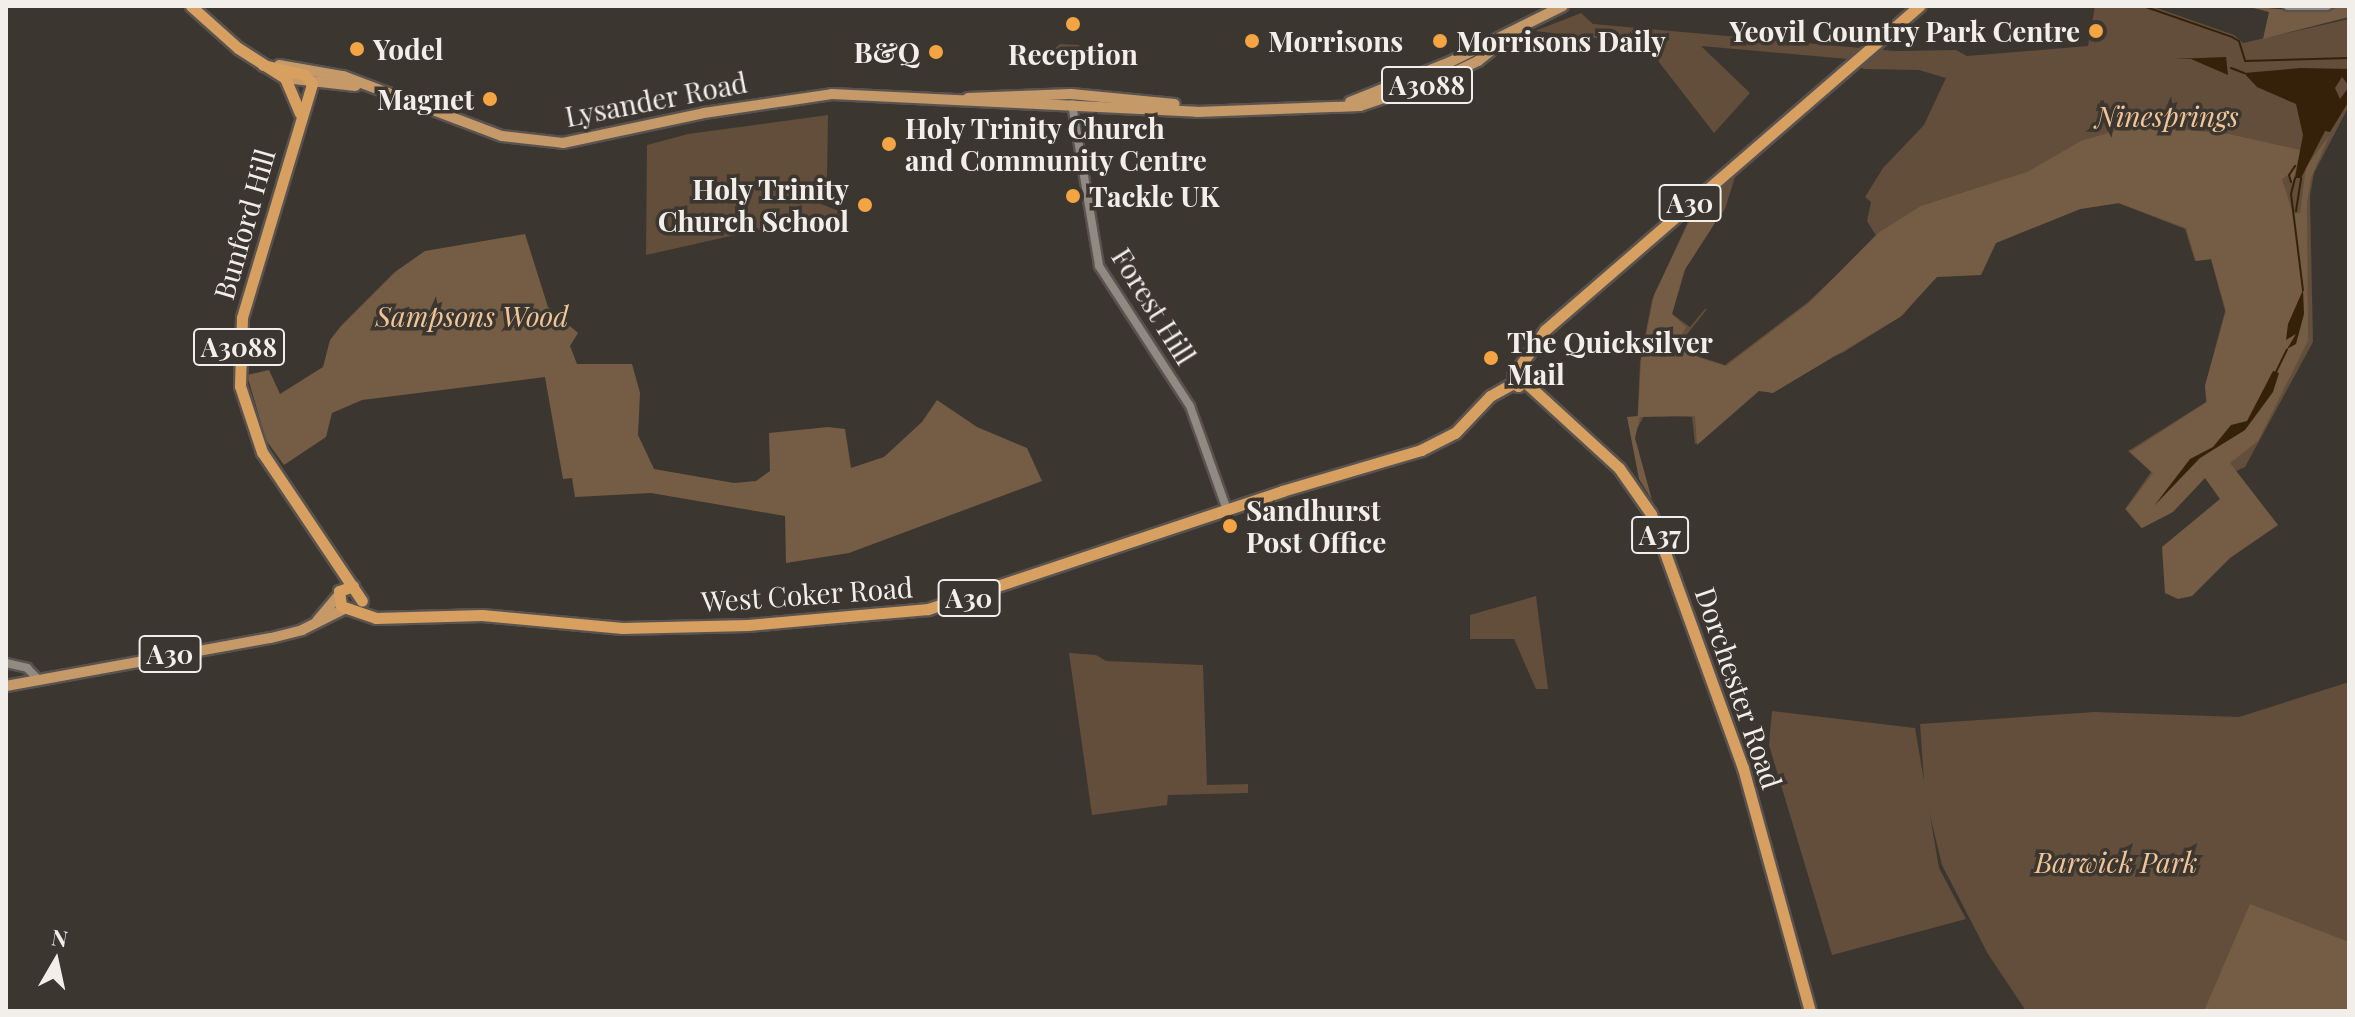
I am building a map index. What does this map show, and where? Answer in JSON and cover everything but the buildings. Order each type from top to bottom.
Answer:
[{"type":"highway","points":[[191,6],[263,65],[285,78],[297,104]]},
{"type":"highway","name":"A30","points":[[1519,379],[1527,350],[1545,330],[1919,6]]},
{"type":"highway","points":[[263,65],[279,65],[307,77]]},
{"type":"highway","name":"A3088","points":[[297,104],[307,77]]},
{"type":"highway","name":"Bunford Hill","points":[[297,104],[279,206],[242,318],[240,386],[262,452],[318,529],[335,563]]},
{"type":"highway","name":"West Coker Road","points":[[346,602],[392,616],[482,615],[642,628],[917,611],[1432,445],[1519,379]]},
{"type":"highway","name":"Dorchester Road","points":[[1519,379],[1619,468],[1651,514],[1743,768],[1810,1011]]},
{"type":"highway","points":[[335,563],[353,586],[346,602]]},
{"type":"highway","points":[[335,563],[346,602]]},
{"type":"main road","name":"Lysander Road","points":[[967,98],[1204,110],[1325,109],[1403,95],[1478,61],[1517,30],[1563,6]]},
{"type":"main road","name":"Lysander Road","points":[[307,77],[329,73],[502,136],[563,143],[813,96],[967,98],[1080,95],[1204,110]]},
{"type":"main road","name":"Lysander Road","points":[[307,77],[314,76],[343,86]]},
{"type":"main road","name":"Lysander Road","points":[[307,77],[343,86],[362,87]]},
{"type":"main road","points":[[285,78],[307,77]]},
{"type":"main road","name":"A30","points":[[6,686],[302,630],[346,602]]},
{"type":"street","points":[[2288,6],[2327,6]]},
{"type":"street","name":"Forest Hill","points":[[1076,105],[1099,266],[1190,406],[1227,510]]},
{"type":"street","points":[[6,663],[27,668],[37,678]]},
{"type":"green space","name":"Ninesprings","points":[[2095,6],[2151,6],[2234,35],[2243,43],[2349,19],[2349,106],[2314,173],[2310,196],[2313,342],[2245,467],[2236,471],[2224,459],[2167,515],[2141,528],[2125,509],[2151,472],[2128,451],[2206,402],[2205,386],[2225,311],[2211,259],[2195,261],[2185,229],[2118,203],[2080,209],[1995,243],[1936,276],[1903,315],[1844,352],[1758,390],[1700,442],[1695,444],[1692,417],[1645,414],[1637,429],[1640,362],[1652,300],[1696,204],[1731,174],[1735,177],[1725,209],[1690,254],[1672,314],[1690,327],[1707,309],[1681,342],[1700,357],[1725,365],[1808,302],[1877,237],[1867,221],[1871,202],[1865,197],[1883,168],[1924,125],[1946,78],[1919,70],[1864,69],[1848,59],[1701,46],[1750,93],[1714,133],[1645,44],[1535,31],[1581,13],[1593,24],[1894,51],[1956,50],[1967,56],[2088,46]]},
{"type":"green space","points":[[2246,6],[2311,12],[2349,6],[2349,17],[2263,39],[2269,12]]},
{"type":"green space","points":[[1060,44],[1079,45],[1081,50],[1062,57],[1054,49]]},
{"type":"green space","points":[[828,115],[827,176],[817,196],[821,204],[849,215],[848,220],[779,225],[646,255],[647,145],[688,134]]},
{"type":"green space","points":[[2135,125],[2229,134],[2300,150],[2293,183],[2288,175],[2282,179],[2293,214],[2300,213],[2306,167],[2329,136],[2311,178],[2307,203],[2308,341],[2258,441],[2230,463],[2278,525],[2230,558],[2192,596],[2178,599],[2165,593],[2162,547],[2220,499],[2205,478],[2173,512],[2142,528],[2126,509],[2153,473],[2130,452],[2207,402],[2205,386],[2226,311],[2211,259],[2196,261],[2186,228],[2119,203],[2080,209],[1996,243],[1981,275],[1937,277],[1900,317],[1773,393],[1759,391],[1697,445],[1695,416],[1640,417],[1635,438],[1652,500],[1639,479],[1627,417],[1638,416],[1641,361],[1654,295],[1691,218],[1714,195],[1721,201],[1709,218],[1715,223],[1684,271],[1672,314],[1686,327],[1678,342],[1700,358],[1726,366],[1809,303],[1878,233],[1921,206],[2027,172],[2081,141]]},
{"type":"green space","name":"Sampsons Wood","points":[[525,234],[548,307],[578,333],[570,346],[577,364],[632,364],[640,393],[638,435],[654,469],[734,483],[756,481],[770,471],[769,433],[828,427],[845,429],[851,468],[884,457],[922,422],[937,400],[977,427],[1027,448],[1042,481],[849,553],[786,563],[785,516],[651,493],[575,497],[572,478],[563,479],[545,377],[362,400],[332,413],[326,437],[284,465],[266,440],[247,375],[269,370],[280,394],[323,367],[330,340],[341,326],[395,272],[425,251]]},
{"type":"green space","points":[[1536,596],[1548,689],[1536,689],[1514,639],[1470,639],[1470,615]]},
{"type":"green space","points":[[1069,653],[1096,655],[1106,661],[1203,665],[1207,785],[1248,784],[1248,793],[1168,795],[1167,805],[1092,815]]},
{"type":"green space","name":"Barwick Park","points":[[2349,682],[2349,1011],[2026,1011],[1988,954],[1942,865],[1925,795],[1920,724],[2095,712],[2239,717]]},
{"type":"green space","points":[[1772,711],[1915,728],[1939,868],[1966,919],[1832,955],[1769,745]]},
{"type":"green space","points":[[2250,904],[2349,942],[2349,1011],[2204,1011]]},
{"type":"shaded area","points":[[2226,57],[2228,75],[2191,59],[2174,59]]},
{"type":"shaded area","points":[[2301,68],[2349,69],[2349,86],[2342,77],[2335,88],[2340,99],[2349,87],[2349,101],[2330,132],[2325,131],[2301,178],[2295,178],[2303,135],[2296,104],[2257,87],[2244,73]]},
{"type":"shaded area","points":[[2303,290],[2304,314],[2296,344],[2287,349],[2296,334],[2286,340],[2288,324]]},
{"type":"shaded area","points":[[2273,371],[2279,373],[2273,392],[2245,430],[2200,458],[2154,506],[2190,459],[2213,447],[2231,425],[2247,421]]},
{"type":"waterway","points":[[2143,6],[2232,37],[2239,41],[2245,61],[2349,58]]},
{"type":"waterway","points":[[2231,68],[2244,73]]},
{"type":"waterway","points":[[2291,182],[2289,175],[2295,166]]},
{"type":"waterway","points":[[2295,178],[2291,194],[2303,290]]},
{"type":"waterway","points":[[2296,211],[2301,178]]},
{"type":"waterway","points":[[2276,372],[2287,349]]},
{"type":"place","name":"Reception","points":[[1073,24]]},
{"type":"place","name":"Yeovil Country Park Centre","points":[[2096,31]]},
{"type":"place","name":"Morrisons","points":[[1252,41]]},
{"type":"place","name":"Morrisons Daily","points":[[1440,41]]},
{"type":"place","name":"Yodel","points":[[357,49]]},
{"type":"place","name":"B&Q","points":[[936,52]]},
{"type":"place","name":"Magnet","points":[[490,99]]},
{"type":"place","name":"Holy Trinity Church and Community Centre","points":[[889,144]]},
{"type":"place","name":"Tackle UK","points":[[1073,196]]},
{"type":"place","name":"Holy Trinity Church School","points":[[865,205]]},
{"type":"place","name":"The Quicksilver Mail","points":[[1491,358]]},
{"type":"place","name":"Sandhurst Post Office","points":[[1230,526]]}]
